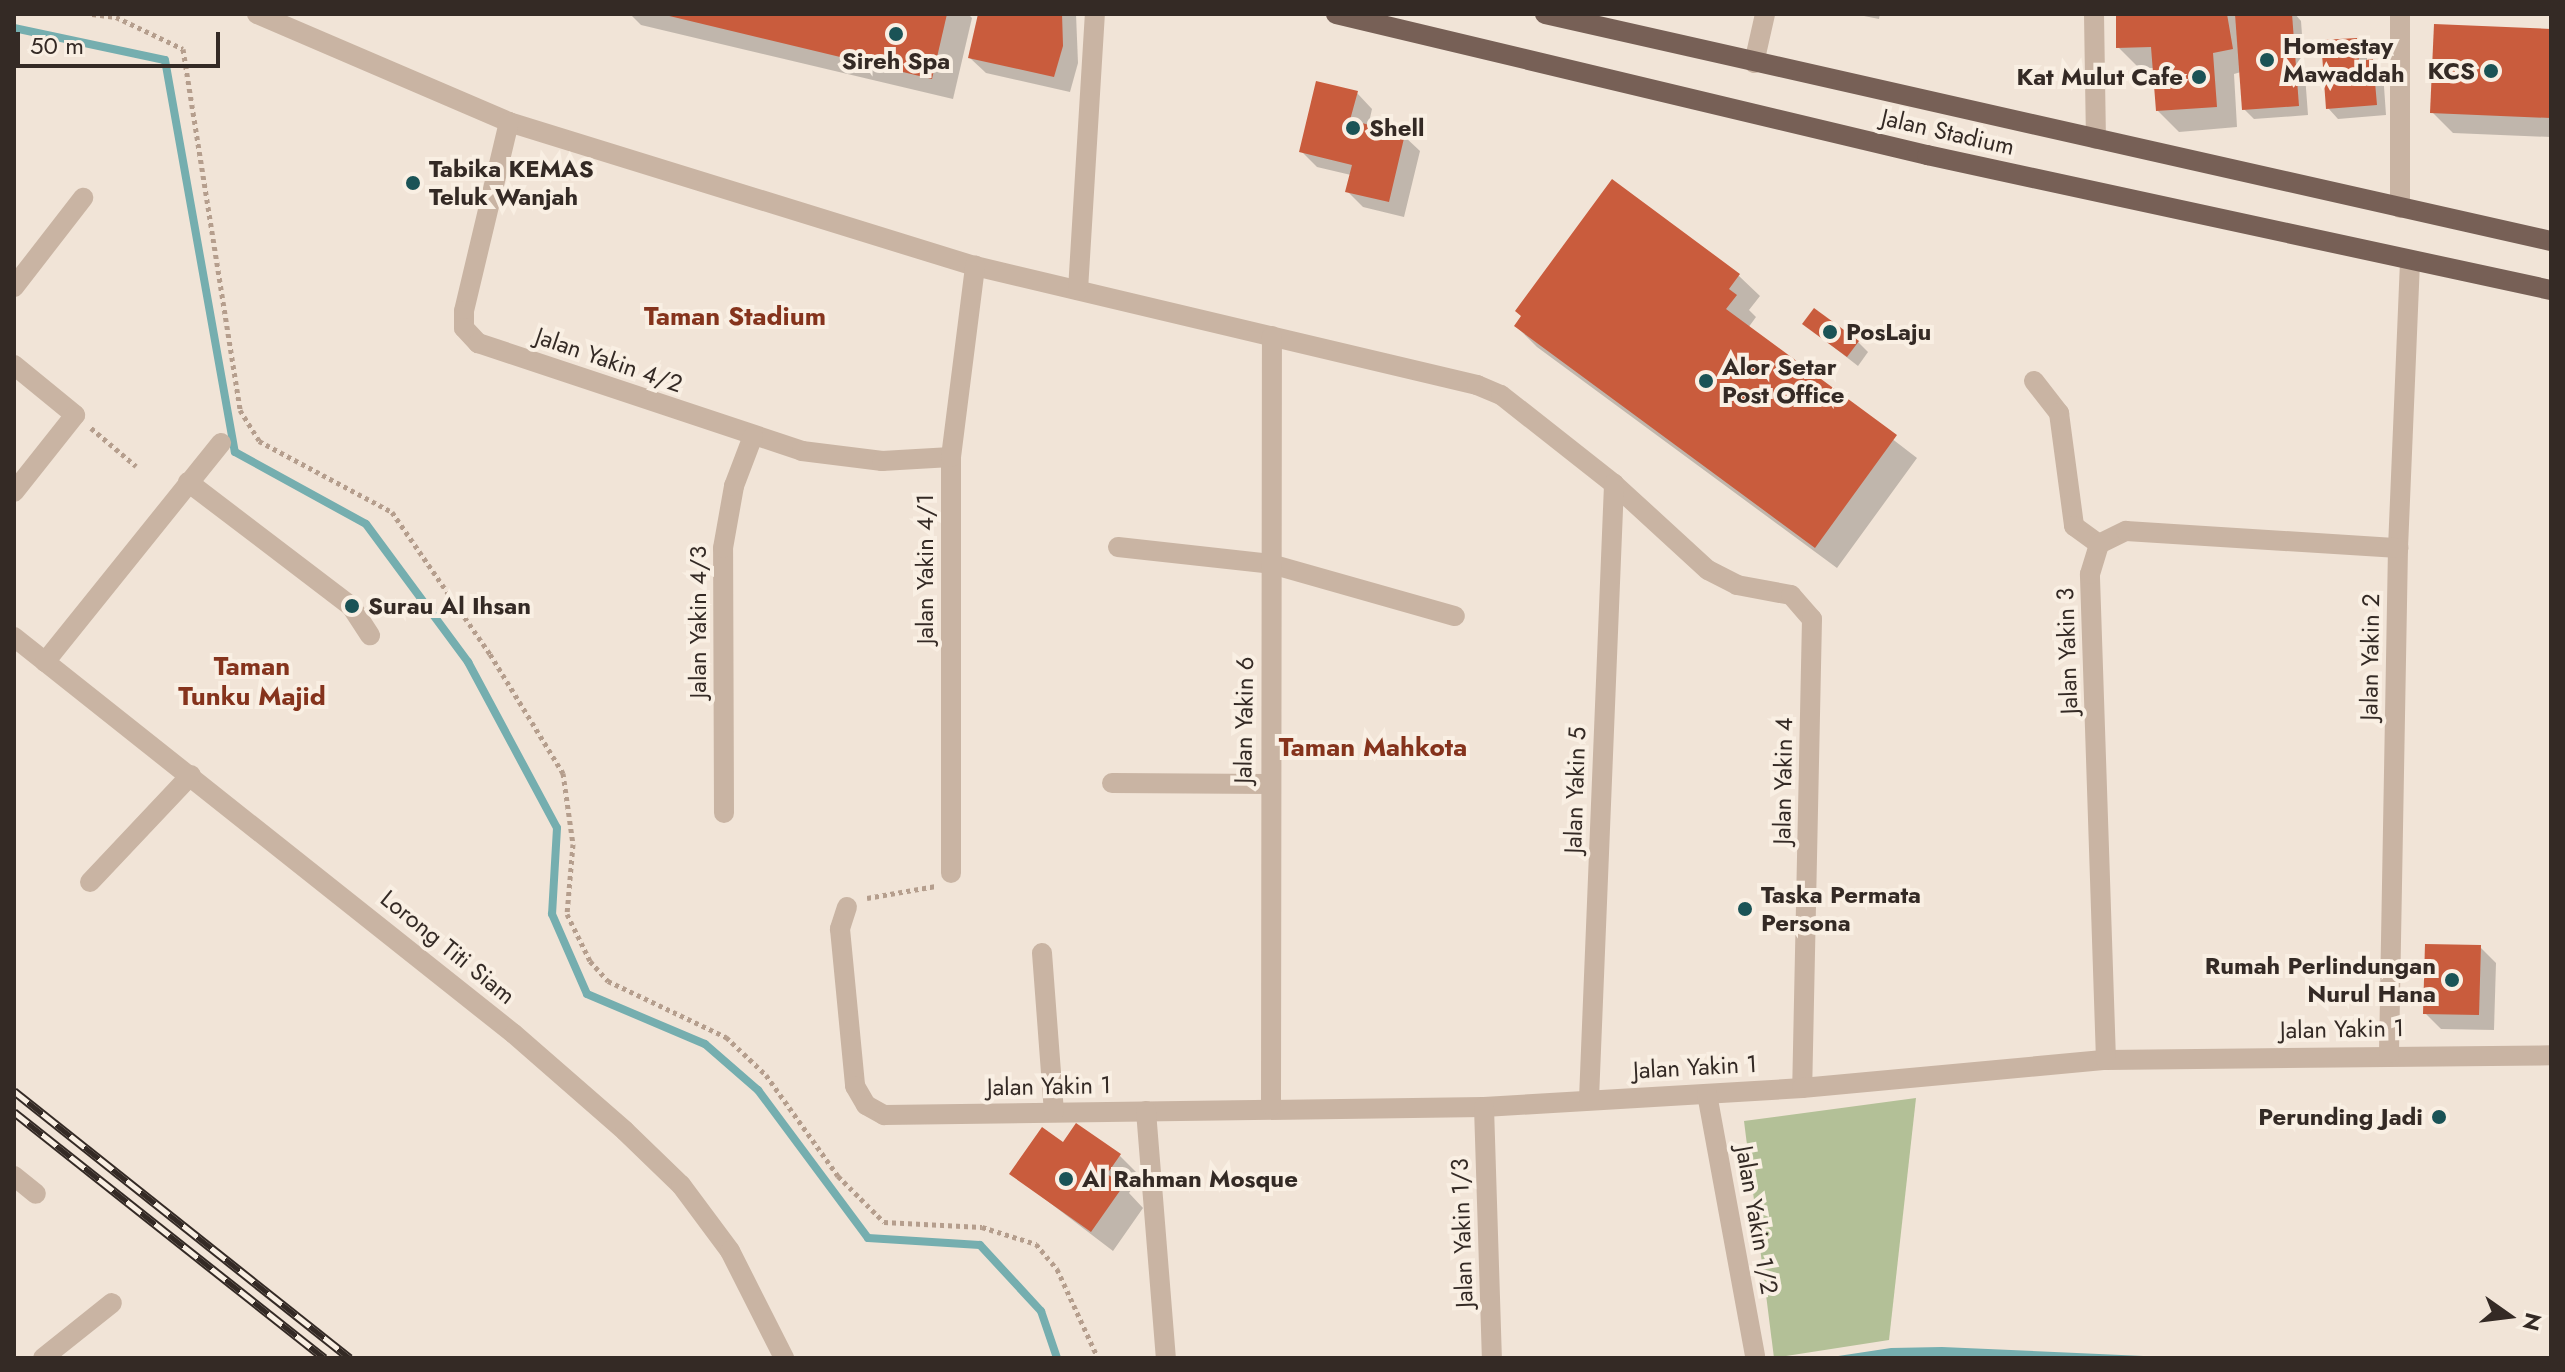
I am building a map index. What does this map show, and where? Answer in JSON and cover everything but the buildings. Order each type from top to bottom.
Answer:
[{"type":"main road","name":"Jalan Stadium","points":[[1336,14],[1927,155],[2410,262],[2551,290]]},
{"type":"main road","name":"Jalan Stadium","points":[[1545,14],[2551,241]]},
{"type":"street","points":[[257,14],[509,122],[975,266],[1477,385],[1501,395],[1614,484]]},
{"type":"street","points":[[1078,290],[1095,14]]},
{"type":"street","points":[[1754,63],[1765,14]]},
{"type":"street","points":[[2094,14],[2096,139]]},
{"type":"street","points":[[2400,14],[2400,208]]},
{"type":"street","name":"Jalan Yakin 4/2","points":[[509,122],[464,328],[478,343],[753,436],[845,459],[951,457]]},
{"type":"street","points":[[14,287],[83,198]]},
{"type":"street","name":"Jalan Yakin 2","points":[[2389,1053],[2398,548],[2410,262]]},
{"type":"street","name":"Jalan Yakin 4/1","points":[[951,873],[951,457],[975,266]]},
{"type":"street","name":"Jalan Yakin 6","points":[[1271,1106],[1269,784],[1272,336]]},
{"type":"street","points":[[14,365],[75,415],[14,492]]},
{"type":"street","points":[[2034,381],[2059,413],[2074,526],[2099,544],[2126,531],[2398,548]]},
{"type":"street","name":"Jalan Yakin 4/3","points":[[724,813],[723,548],[734,486],[753,436]]},
{"type":"street","points":[[45,662],[221,443]]},
{"type":"street","points":[[188,482],[351,606],[370,635]]},
{"type":"street","name":"Jalan Yakin 4","points":[[1614,484],[1708,570],[1737,585],[1791,595],[1812,619],[1802,1088]]},
{"type":"street","name":"Jalan Yakin 5","points":[[1589,1099],[1614,484]]},
{"type":"street","name":"Jalan Yakin 3","points":[[2099,544],[2090,574],[2106,1060]]},
{"type":"street","points":[[1118,547],[1271,564],[1455,616]]},
{"type":"street","name":"Lorong Titi Siam","points":[[14,637],[514,1034],[670,1174],[730,1251],[784,1358]]},
{"type":"street","points":[[90,882],[191,775]]},
{"type":"street","points":[[1112,783],[1269,784]]},
{"type":"street","name":"Jalan Yakin 1","points":[[847,907],[840,929],[855,1086],[866,1105],[884,1115],[1271,1106],[1484,1107],[1802,1088],[2106,1060],[2389,1053],[2551,1055]]},
{"type":"street","points":[[1042,953],[1054,1112]]},
{"type":"street","name":"Jalan Yakin 1/2","points":[[1707,1094],[1755,1356]]},
{"type":"street","name":"Jalan Yakin 1/3","points":[[1484,1107],[1492,1358]]},
{"type":"street","points":[[1146,1111],[1166,1358]]},
{"type":"street","points":[[14,1176],[36,1194]]},
{"type":"street","points":[[43,1358],[112,1303]]},
{"type":"path","points":[[92,14],[116,17],[183,49],[238,412],[259,441],[392,512],[490,654],[563,773],[573,844],[567,914],[590,961],[608,981],[726,1037],[766,1075],[838,1176],[884,1222],[982,1227],[1036,1244],[1057,1269],[1098,1358]]},
{"type":"path","points":[[75,415],[136,466]]},
{"type":"path","points":[[847,907],[857,899],[943,884],[951,873]]},
{"type":"green space","points":[[1916,1098],[1889,1340],[1774,1358],[1744,1121]]},
{"type":"water","points":[[1942,1347],[2188,1358],[1825,1358],[1891,1348]]},
{"type":"waterway","points":[[14,28],[165,60],[235,452],[366,524],[468,662],[557,828],[552,914],[587,994],[705,1044],[758,1090],[868,1238],[980,1245],[1041,1311],[1057,1358]]},
{"type":"railway","points":[[14,1091],[350,1358]]},
{"type":"railway","points":[[14,1112],[324,1358]]},
{"type":"place","name":"Sireh Spa","points":[[896,34]]},
{"type":"place","name":"Homestay Mawaddah","points":[[2267,60]]},
{"type":"place","name":"KCS","points":[[2491,71]]},
{"type":"place","name":"Kat Mulut Cafe","points":[[2199,77]]},
{"type":"place","name":"Shell","points":[[1353,128]]},
{"type":"place","name":"Tabika KEMAS Teluk Wanjah","points":[[413,183]]},
{"type":"place","name":"PosLaju","points":[[1830,332]]},
{"type":"place","name":"Alor Setar Post Office","points":[[1706,381]]},
{"type":"place","name":"Surau Al Ihsan","points":[[352,606]]},
{"type":"place","name":"Taska Permata Persona","points":[[1745,909]]},
{"type":"place","name":"Rumah Perlindungan Nurul Hana","points":[[2452,980]]},
{"type":"place","name":"Perunding Jadi","points":[[2439,1117]]},
{"type":"place","name":"Al Rahman Mosque","points":[[1066,1179]]},
{"type":"district","name":"Taman Stadium","points":[[735,317]]},
{"type":"district","name":"Taman Tunku Majid","points":[[252,682]]},
{"type":"district","name":"Taman Mahkota","points":[[1373,748]]}]
